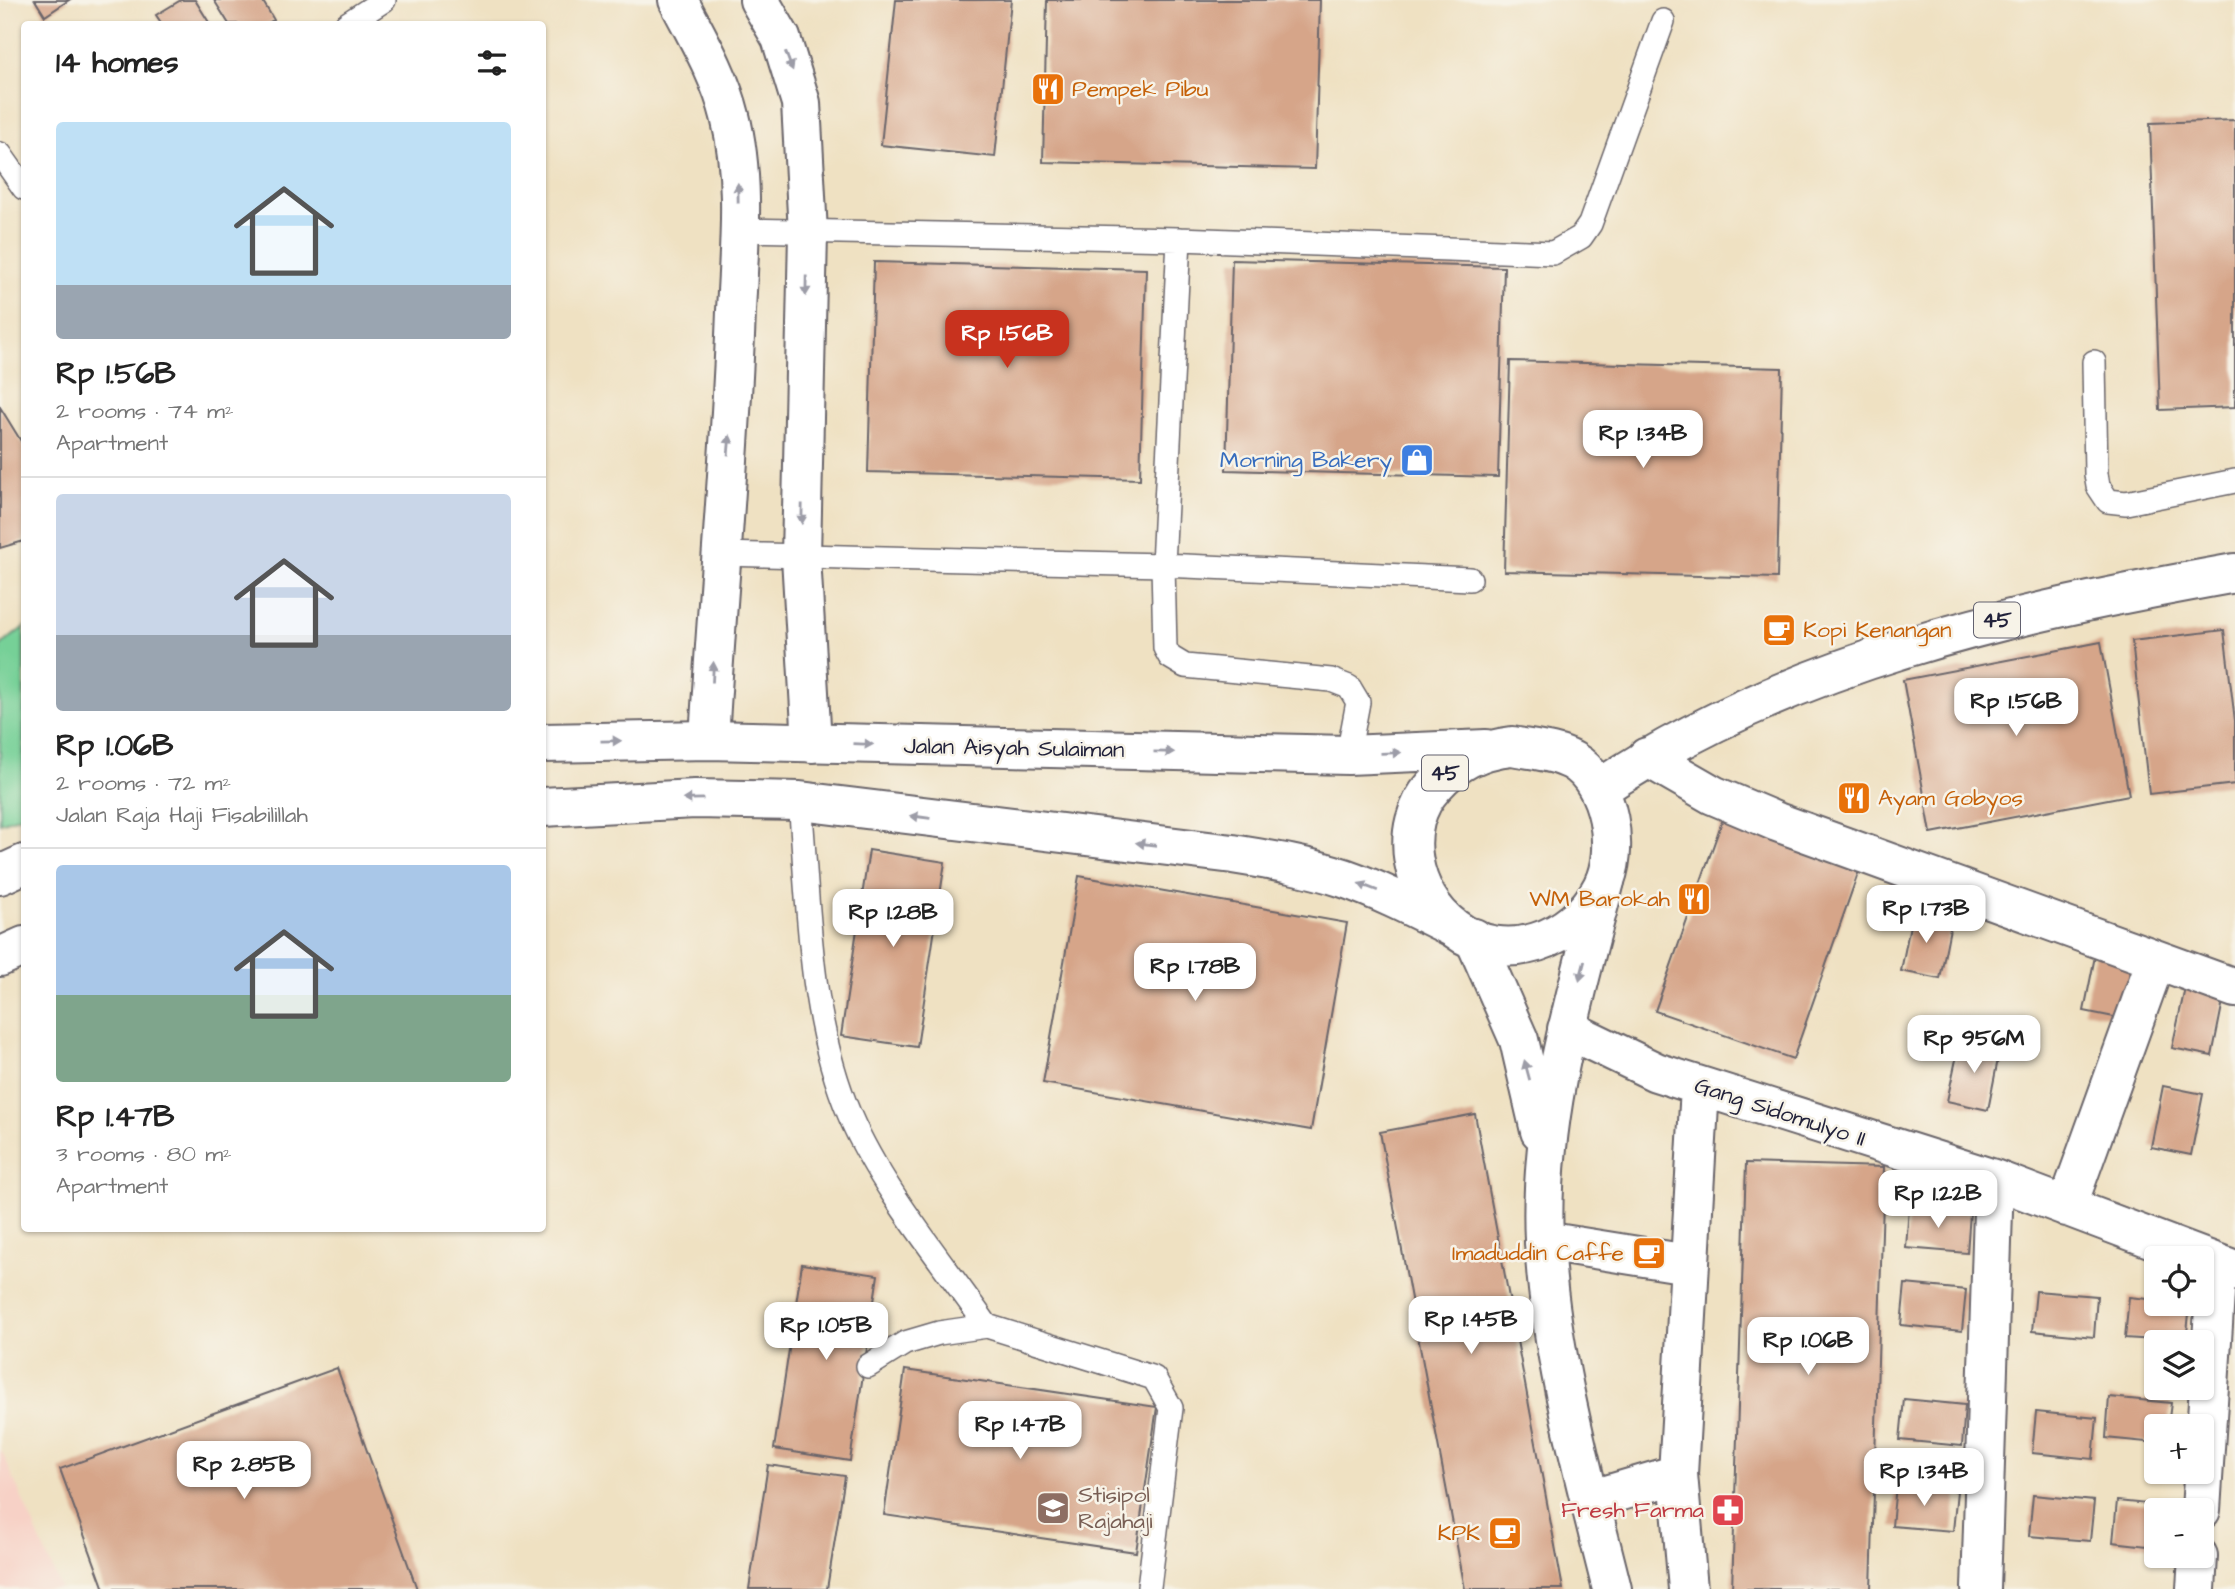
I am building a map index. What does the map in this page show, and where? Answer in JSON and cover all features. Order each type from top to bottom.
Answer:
[{"type":"main road","points":[[678,0],[717,79],[730,115],[737,153],[739,230],[734,379],[709,740]]},
{"type":"main road","points":[[759,0],[780,37],[802,103],[808,233],[801,557],[812,743]]},
{"type":"main road","name":"45","points":[[1599,789],[1647,757],[1767,696],[1835,669],[1899,649],[2070,604],[2235,573]]},
{"type":"main road","name":"Jalan Aisyah Sulaiman","points":[[546,743],[709,740],[1348,755],[1486,749]]},
{"type":"main road","name":"45","points":[[1546,1160],[1533,1092],[1519,1040],[1463,933],[1418,883],[1414,865],[1414,827],[1427,793],[1452,766],[1486,749],[1512,746],[1560,755],[1589,774],[1599,789],[1611,841],[1605,881],[1567,1029],[1546,1160],[1544,1241],[1557,1345],[1612,1589]]},
{"type":"main road","points":[[1647,757],[1713,795],[1777,822],[2235,988]]},
{"type":"main road","points":[[546,807],[695,799],[800,801],[1233,854],[1303,866],[1383,893],[1463,933]]},
{"type":"main road","points":[[0,875],[21,865]]},
{"type":"main road","name":"45","points":[[1463,933],[1511,946],[1527,945],[1556,936],[1579,919],[1605,881]]},
{"type":"main road","points":[[0,957],[21,947]]},
{"type":"main road","points":[[2067,1207],[2156,960]]},
{"type":"main road","name":"Gang Sidomulyo II","points":[[1567,1029],[1656,1072],[1994,1179],[2226,1267]]},
{"type":"main road","points":[[1688,1589],[1678,1474],[1700,1087]]},
{"type":"main road","points":[[1981,1589],[1994,1179]]},
{"type":"main road","points":[[1544,1241],[1688,1264]]},
{"type":"main road","points":[[2202,1498],[2226,1267]]},
{"type":"main road","points":[[1590,1500],[1678,1474]]},
{"type":"main road","points":[[2196,1589],[2197,1568]]},
{"type":"lane","points":[[352,21],[384,0]]},
{"type":"lane","points":[[739,230],[1179,239],[1553,253],[1581,237],[1590,224],[1662,22]]},
{"type":"lane","points":[[0,154],[21,184]]},
{"type":"lane","points":[[1179,239],[1163,565],[1163,636],[1170,657],[1185,666],[1331,680],[1349,687],[1358,702],[1348,755]]},
{"type":"lane","points":[[2094,362],[2096,474],[2098,486],[2108,501],[2126,503],[2235,481]]},
{"type":"lane","points":[[720,554],[1163,565],[1470,579]]},
{"type":"lane","points":[[800,801],[817,988],[824,1035],[835,1075],[851,1118],[874,1160],[988,1326]]},
{"type":"lane","points":[[868,1366],[905,1343],[939,1333],[988,1326],[1154,1378],[1167,1395],[1171,1408],[1149,1587]]},
{"type":"shaded area","points":[[0,1447],[61,1589],[0,1589]]},
{"type":"green space","points":[[21,629],[21,816],[0,823],[0,646]]},
{"type":"building","points":[[35,0],[69,0],[45,16]]},
{"type":"building","points":[[181,0],[195,0],[208,21],[160,21],[156,15]]},
{"type":"building","points":[[214,0],[262,0],[274,20],[272,21],[227,21]]},
{"type":"building","points":[[896,0],[1011,0],[995,157],[881,145]]},
{"type":"building","points":[[1047,0],[1320,0],[1315,169],[1043,162]]},
{"type":"building","points":[[2235,120],[2235,407],[2160,410],[2150,123]]},
{"type":"building","points":[[1232,260],[1504,267],[1498,477],[1226,470]]},
{"type":"building","points":[[874,262],[1146,269],[1140,479],[868,472]]},
{"type":"building","points":[[1510,361],[1782,368],[1777,578],[1504,571]]},
{"type":"building","points":[[0,407],[21,441],[21,542],[0,548]]},
{"type":"building","points":[[2224,630],[2235,721],[2235,784],[2149,794],[2132,641]]},
{"type":"building","points":[[2101,642],[2129,795],[1931,833],[1903,680]]},
{"type":"building","points":[[1725,813],[1862,862],[1793,1059],[1655,1011]]},
{"type":"building","points":[[869,850],[945,862],[917,1047],[841,1036]]},
{"type":"building","points":[[1079,876],[1347,923],[1311,1130],[1043,1083]]},
{"type":"building","points":[[1913,910],[1952,918],[1940,979],[1901,971]]},
{"type":"building","points":[[2096,951],[2136,959],[2124,1019],[2084,1011]]},
{"type":"building","points":[[2185,988],[2224,996],[2212,1056],[2172,1048]]},
{"type":"building","points":[[1960,1041],[2000,1049],[1988,1110],[1947,1101]]},
{"type":"building","points":[[2163,1086],[2203,1094],[2191,1155],[2151,1147]]},
{"type":"building","points":[[1475,1114],[1563,1589],[1465,1589],[1380,1132]]},
{"type":"building","points":[[1746,1163],[1884,1167],[1871,1589],[1732,1589]]},
{"type":"building","points":[[1909,1207],[1970,1213],[1967,1253],[1906,1248]]},
{"type":"building","points":[[802,1264],[878,1275],[850,1461],[774,1449]]},
{"type":"building","points":[[1905,1284],[1966,1290],[1962,1331],[1901,1325]]},
{"type":"building","points":[[2036,1291],[2097,1296],[2094,1337],[2032,1331]]},
{"type":"building","points":[[2129,1297],[2144,1299],[2144,1316],[2189,1316],[2187,1330],[2144,1330],[2144,1339],[2125,1338]]},
{"type":"building","points":[[337,1368],[417,1589],[104,1589],[60,1469]]},
{"type":"building","points":[[905,1370],[1157,1407],[1136,1552],[884,1515]]},
{"type":"building","points":[[2109,1397],[2171,1403],[2170,1414],[2144,1414],[2144,1442],[2106,1438]]},
{"type":"building","points":[[1904,1399],[1965,1405],[1962,1446],[1900,1440]]},
{"type":"building","points":[[2036,1412],[2097,1418],[2093,1459],[2032,1453]]},
{"type":"building","points":[[768,1465],[845,1476],[827,1589],[749,1589]]},
{"type":"building","points":[[1896,1485],[1957,1491],[1953,1531],[1892,1526]]},
{"type":"building","points":[[2033,1495],[2094,1501],[2090,1541],[2029,1536]]},
{"type":"building","points":[[2117,1501],[2144,1504],[2144,1546],[2113,1542]]},
{"type":"place","name":"Pempek Pibu","points":[[1048,89]]},
{"type":"place","name":"Morning Bakery","points":[[1417,460]]},
{"type":"place","name":"Kopi Kenangan","points":[[1779,630]]},
{"type":"place","name":"Ayam Gobyos","points":[[1854,798]]},
{"type":"place","name":"WM Barokah","points":[[1694,899]]},
{"type":"place","name":"Imaduddin Caffe","points":[[1649,1253]]},
{"type":"place","name":"Stisipol Rajahaji","points":[[1053,1508]]},
{"type":"place","name":"Fresh Farma","points":[[1728,1510]]},
{"type":"place","name":"KPK","points":[[1505,1533]]}]
